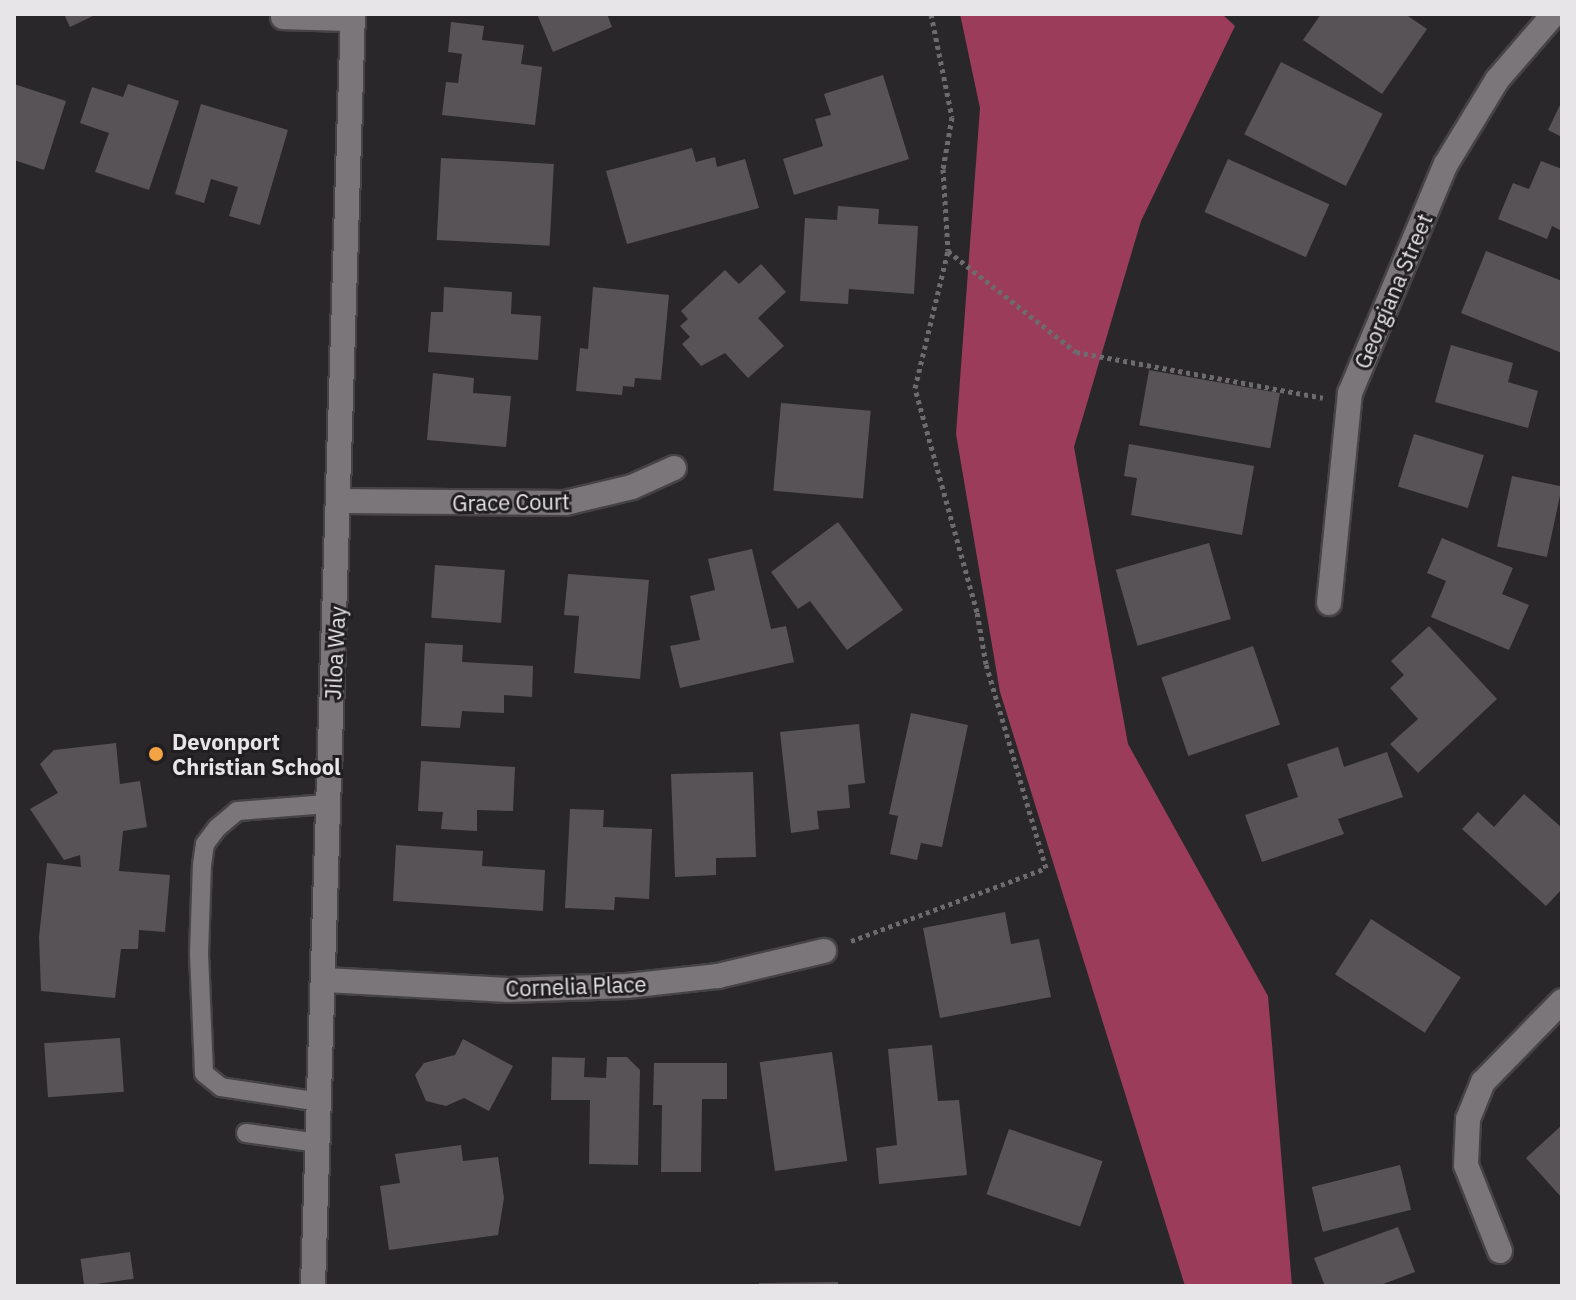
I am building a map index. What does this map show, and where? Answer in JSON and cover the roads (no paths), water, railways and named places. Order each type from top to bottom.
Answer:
[{"type":"street","name":"Georgiana Street","points":[[1329,603],[1348,403],[1446,164],[1497,80],[1554,14]]},
{"type":"street","name":"Jiloa Way","points":[[283,17],[353,17],[341,501],[313,1286]]},
{"type":"street","name":"Grace Court","points":[[341,501],[565,503],[632,487],[674,468]]},
{"type":"street","name":"Cornelia Place","points":[[325,980],[508,990],[627,986],[718,976],[824,951]]},
{"type":"street","points":[[1500,1251],[1466,1165],[1468,1119],[1483,1082],[1562,1001]]},
{"type":"lane","points":[[320,1102],[221,1087],[204,1073],[199,954],[202,865],[205,844],[217,828],[237,811],[328,804]]},
{"type":"lane","points":[[246,1133],[318,1143]]},
{"type":"place","name":"Devonport Christian School","points":[[156,754]]}]
